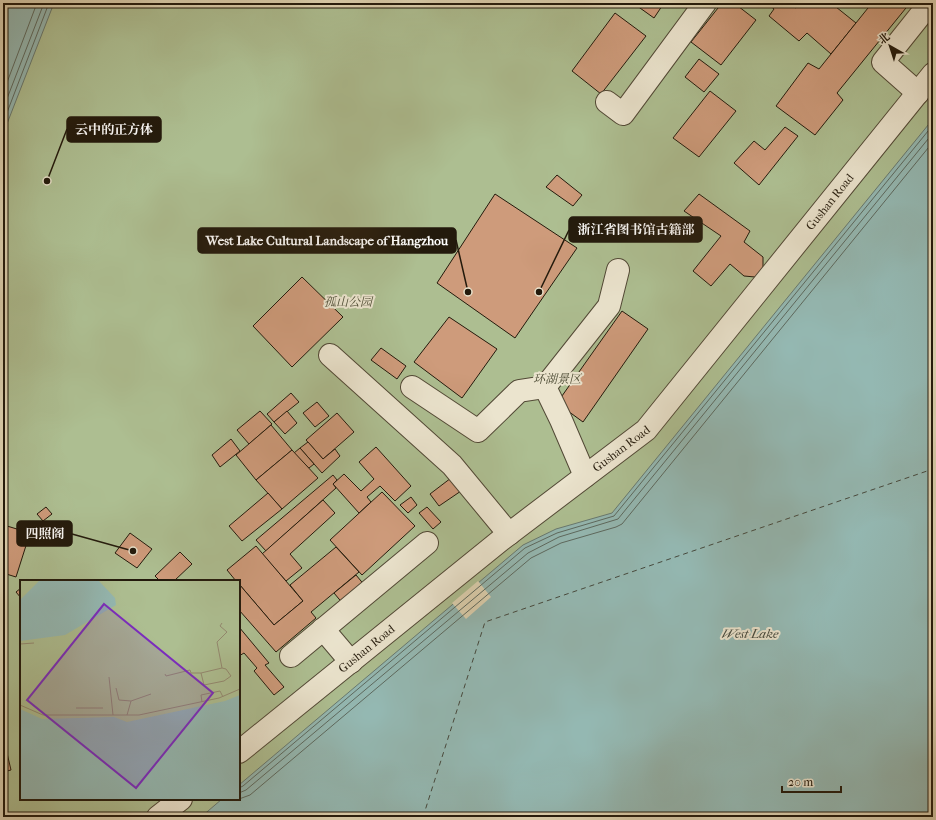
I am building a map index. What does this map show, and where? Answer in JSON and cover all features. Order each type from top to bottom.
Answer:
[{"type":"street","points":[[918,94],[883,62],[930,3]]},
{"type":"street","points":[[607,102],[623,114],[696,6]]},
{"type":"street","name":"Gushan Road","points":[[240,751],[508,534],[646,430],[933,74]]},
{"type":"street","points":[[412,387],[478,431],[518,392],[545,387],[609,306],[618,270]]},
{"type":"street","points":[[330,355],[452,465],[508,534]]},
{"type":"street","points":[[545,387],[585,476]]},
{"type":"street","points":[[291,656],[427,542]]},
{"type":"street","points":[[323,629],[351,662]]},
{"type":"street","points":[[158,817],[179,800]]},
{"type":"green space","name":"孤山公园","points":[[3,3],[933,3],[933,817],[3,817]]},
{"type":"water","points":[[3,3],[54,3],[3,134]]},
{"type":"water","name":"West Lake","points":[[933,119],[933,817],[201,817],[221,800],[240,800],[240,784],[523,545],[556,529],[612,513]]},
{"type":"pier","points":[[478,581],[491,597],[466,619],[452,603]]},
{"type":"building","points":[[633,3],[664,3],[654,18]]},
{"type":"building","points":[[722,3],[734,3],[756,20],[721,65],[691,42]]},
{"type":"building","points":[[767,3],[788,3],[796,8],[800,3],[831,3],[856,23],[831,54],[807,33],[799,41],[769,16],[774,9]]},
{"type":"building","points":[[872,3],[910,3],[837,93],[843,100],[815,135],[776,106],[808,63],[819,69]]},
{"type":"building","points":[[615,13],[646,36],[601,94],[572,71]]},
{"type":"building","points":[[699,59],[719,74],[704,92],[685,77]]},
{"type":"building","points":[[710,91],[736,111],[699,157],[673,138]]},
{"type":"building","points":[[785,127],[798,136],[759,185],[734,163],[754,141],[765,150]]},
{"type":"building","points":[[557,175],[582,195],[573,206],[546,187]]},
{"type":"building","points":[[495,194],[577,248],[515,338],[437,283]]},
{"type":"building","points":[[699,194],[750,231],[744,242],[763,257],[763,270],[755,277],[744,276],[730,264],[711,286],[693,271],[721,236],[684,211]]},
{"type":"building","points":[[302,277],[343,317],[292,367],[253,326]]},
{"type":"building","points":[[622,311],[648,329],[583,422],[557,403]]},
{"type":"building","points":[[449,317],[497,349],[462,398],[414,362]]},
{"type":"building","points":[[381,348],[406,366],[397,379],[371,360]]},
{"type":"building","points":[[291,393],[299,402],[274,422],[267,414]]},
{"type":"building","points":[[317,402],[329,416],[315,427],[303,413]]},
{"type":"building","points":[[260,411],[272,424],[249,444],[237,430]]},
{"type":"building","points":[[287,411],[297,423],[285,434],[274,422]]},
{"type":"building","points":[[337,413],[354,432],[323,459],[306,440]]},
{"type":"building","points":[[271,425],[292,450],[256,480],[236,455]]},
{"type":"building","points":[[231,439],[240,451],[220,467],[212,455]]},
{"type":"building","points":[[308,442],[323,459],[335,449],[340,456],[322,473],[300,448]]},
{"type":"building","points":[[376,447],[411,486],[395,501],[380,486],[367,497],[371,502],[359,513],[333,484],[344,474],[361,491],[374,479],[359,462]]},
{"type":"building","points":[[300,448],[314,464],[309,468],[294,453]]},
{"type":"building","points":[[292,450],[318,478],[282,509],[256,480]]},
{"type":"building","points":[[333,475],[337,480],[333,484],[336,488],[266,551],[256,540]]},
{"type":"building","points":[[451,478],[461,491],[439,506],[430,494]]},
{"type":"building","points":[[382,492],[415,526],[362,575],[330,540]]},
{"type":"building","points":[[268,493],[282,509],[242,541],[229,526]]},
{"type":"building","points":[[411,497],[417,505],[408,513],[400,505]]},
{"type":"building","points":[[323,500],[335,513],[290,554],[302,568],[286,581],[262,554]]},
{"type":"building","points":[[46,507],[52,514],[43,521],[37,514]]},
{"type":"building","points":[[427,507],[441,522],[433,529],[419,513]]},
{"type":"building","points":[[7,526],[30,533],[16,577],[3,573],[3,538]]},
{"type":"building","points":[[130,533],[152,549],[137,568],[115,553]]},
{"type":"building","points":[[256,546],[303,601],[274,625],[240,585],[240,580],[235,580],[227,570]]},
{"type":"building","points":[[336,547],[359,572],[311,612],[316,618],[276,652],[240,611],[240,585],[274,625],[303,601],[290,585]]},
{"type":"building","points":[[180,552],[192,564],[175,580],[159,580],[155,576]]},
{"type":"building","points":[[356,575],[366,587],[344,605],[334,593]]},
{"type":"building","points":[[20,589],[20,597],[16,592]]},
{"type":"building","points":[[240,628],[269,663],[265,665],[284,687],[274,695],[254,671],[257,668],[244,653],[240,655]]},
{"type":"building","points":[[3,736],[11,770],[3,772]]},
{"type":"ferry route","points":[[423,817],[485,622],[933,469]]},
{"type":"place","name":"云中的正方体","points":[[47,181]]},
{"type":"place","name":"West Lake Cultural Landscape of Hangzhou","points":[[468,292]]},
{"type":"place","name":"浙江省图书馆古籍部","points":[[539,292]]},
{"type":"place","name":"四照阁","points":[[133,551]]},
{"type":"park label","name":"环湖景区","points":[[557,379]]}]
